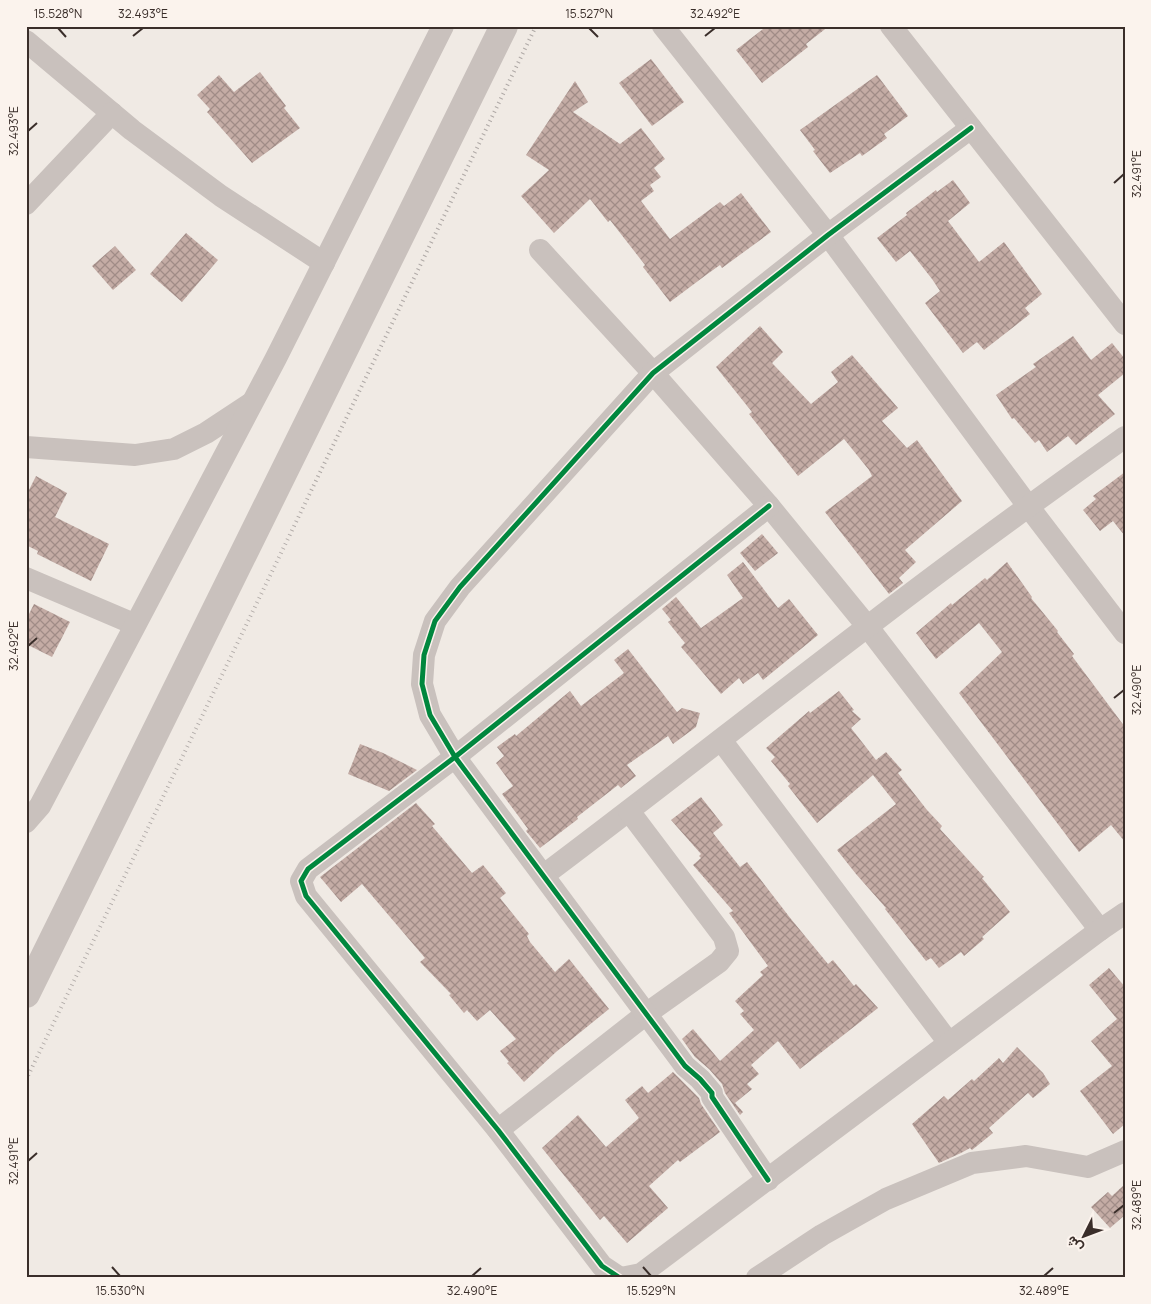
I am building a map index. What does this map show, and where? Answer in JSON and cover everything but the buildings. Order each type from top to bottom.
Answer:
[{"type":"street","points":[[26,822],[40,806],[252,402],[443,26]]},
{"type":"street","points":[[26,994],[504,26]]},
{"type":"street","points":[[663,26],[828,235],[1125,634]]},
{"type":"street","points":[[891,26],[1125,324]]},
{"type":"street","points":[[26,41],[132,130],[221,196],[324,263]]},
{"type":"street","points":[[26,204],[112,113]]},
{"type":"street","points":[[768,1180],[712,1097],[712,1093],[685,1066],[455,757],[430,715],[422,684],[424,655],[436,621],[460,587],[653,373],[828,235],[971,128]]},
{"type":"street","points":[[540,250],[571,286],[653,373],[769,506],[867,626],[1100,930]]},
{"type":"street","points":[[26,447],[135,455],[174,449],[206,433],[252,402]]},
{"type":"street","points":[[544,875],[867,626],[1028,506],[1125,437]]},
{"type":"street","points":[[769,506],[455,757],[308,869],[301,881],[306,896],[498,1130],[602,1266],[620,1278],[641,1274],[1125,913]]},
{"type":"street","points":[[26,578],[134,624]]},
{"type":"street","points":[[721,740],[949,1043]]},
{"type":"street","points":[[498,1130],[646,1014],[720,962],[728,951],[724,937],[629,811]]},
{"type":"street","points":[[756,1278],[822,1235],[886,1199],[972,1163],[1026,1156],[1088,1167],[1125,1150]]},
{"type":"railway","points":[[26,1080],[536,26]]},
{"type":"cycle path","points":[[768,1180],[712,1097],[712,1093],[685,1066],[455,757],[430,715],[422,684],[424,655],[435,621],[460,587],[653,373],[828,235],[971,128]]},
{"type":"cycle path","points":[[620,1278],[602,1266],[498,1130],[306,896],[301,881],[308,869],[455,757],[769,506]]}]
